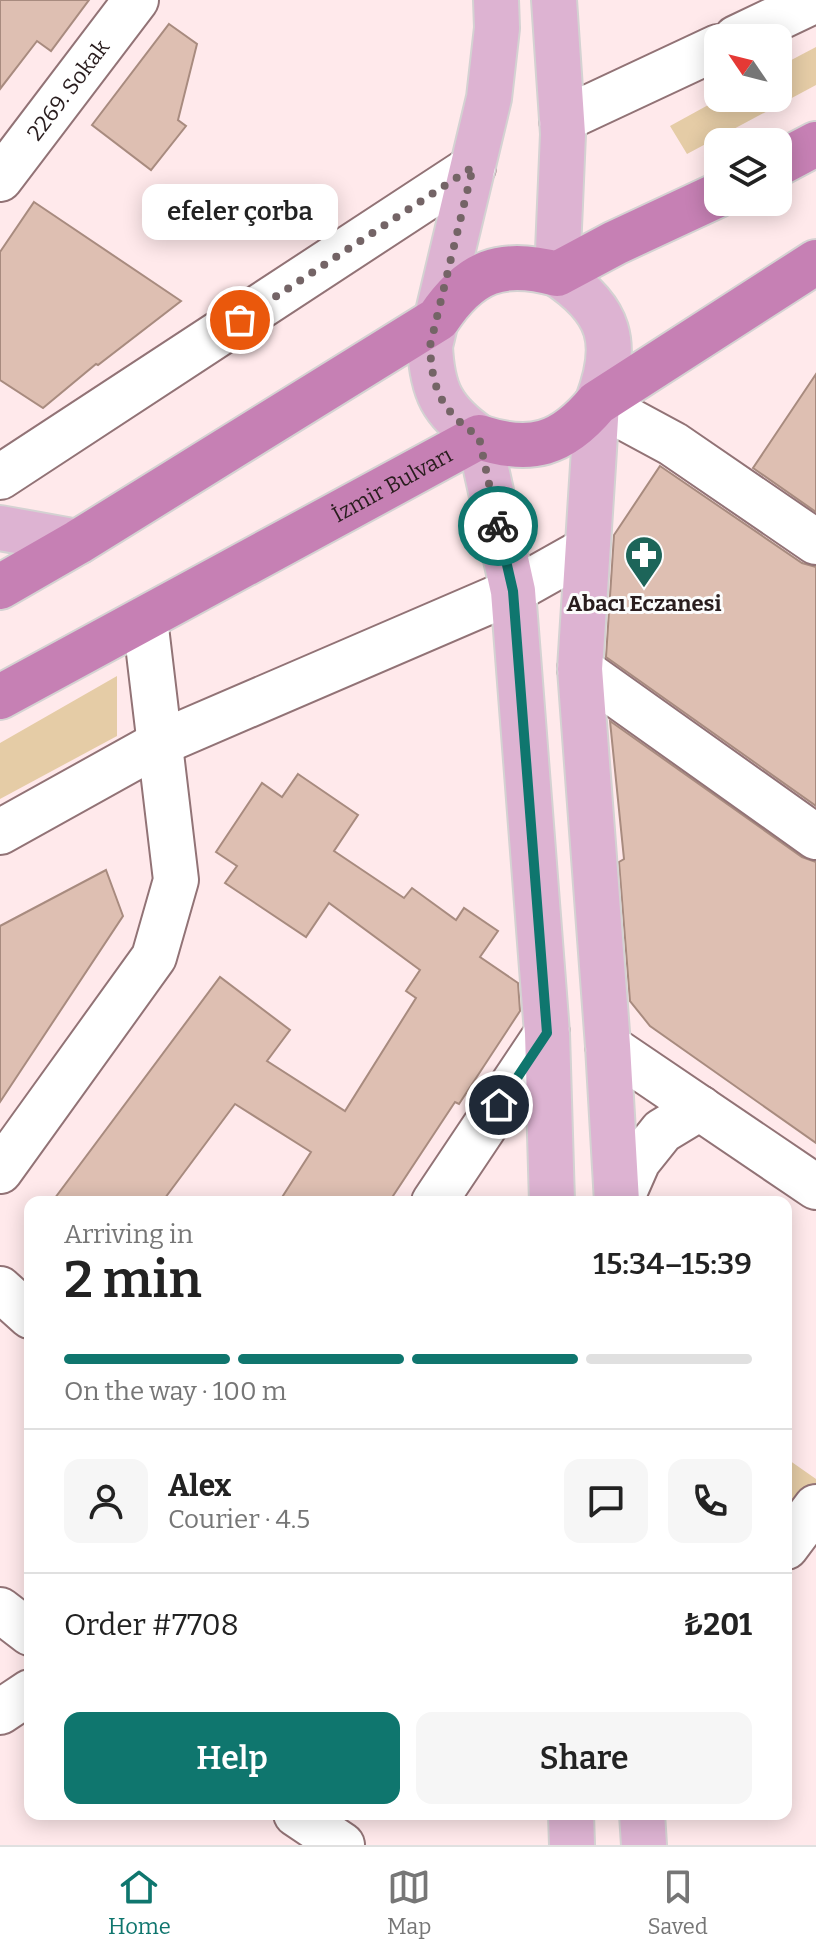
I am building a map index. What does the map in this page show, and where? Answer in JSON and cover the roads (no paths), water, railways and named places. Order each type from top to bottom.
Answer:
[{"type":"highway","points":[[792,157],[816,144]]},
{"type":"highway","points":[[0,587],[438,319],[453,296],[475,278],[502,268],[530,267],[557,274],[704,202]]},
{"type":"highway","name":"İzmir Bulvarı","points":[[0,697],[479,437],[504,446],[531,446],[558,439],[580,424],[597,403],[816,262]]},
{"type":"main road","points":[[496,0],[497,28],[489,98],[430,346],[431,373],[440,399],[456,421],[479,437],[513,591],[547,1033],[552,1196]]},
{"type":"main road","points":[[554,0],[562,120],[557,274],[583,291],[600,316],[609,344],[608,374],[597,403],[580,669],[618,1196]]},
{"type":"main road","points":[[0,528],[78,542]]},
{"type":"main road","points":[[571,1820],[572,1845]]},
{"type":"main road","points":[[642,1820],[644,1845]]},
{"type":"street","name":"2269. Sokak","points":[[0,179],[136,0]]},
{"type":"street","points":[[765,24],[816,0]]},
{"type":"street","points":[[562,120],[704,54]]},
{"type":"street","points":[[0,477],[473,167]]},
{"type":"street","points":[[597,403],[673,444],[816,542]]},
{"type":"street","points":[[0,832],[160,743],[513,591],[586,550]]},
{"type":"street","points":[[0,1171],[154,957],[176,880],[145,619]]},
{"type":"street","points":[[580,669],[816,837]]},
{"type":"street","points":[[438,1196],[547,1033]]},
{"type":"street","points":[[608,1046],[816,1187]]},
{"type":"street","points":[[621,1196],[638,1161],[662,1131],[700,1108]]},
{"type":"street","points":[[0,1289],[24,1311]]},
{"type":"street","points":[[792,1539],[816,1507]]},
{"type":"street","points":[[0,1610],[24,1628]]},
{"type":"street","points":[[0,1712],[24,1696]]},
{"type":"street","points":[[305,1820],[342,1845]]},
{"type":"place","name":"efeler çorba","points":[[240,320]]},
{"type":"place","name":"Abacı Eczanesi","points":[[644,589]]}]
